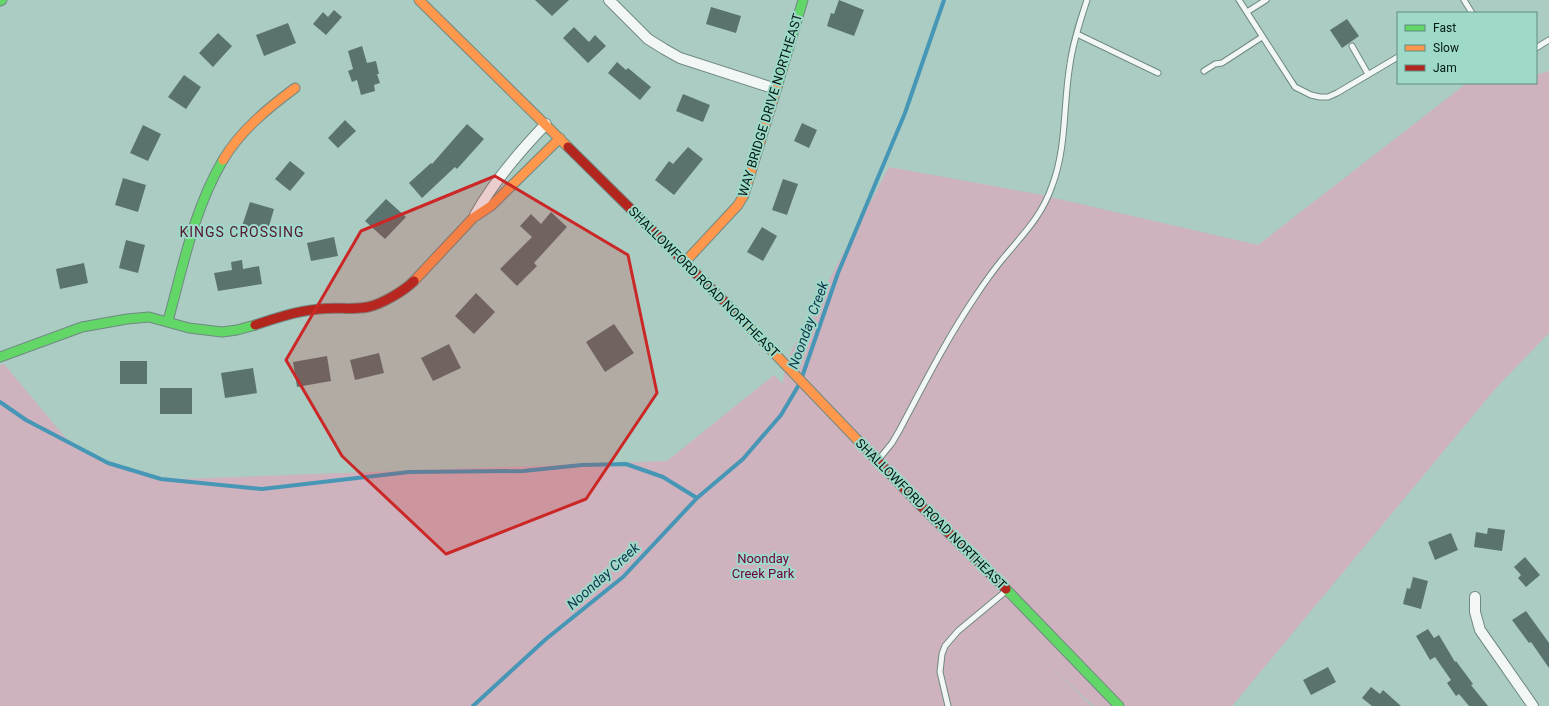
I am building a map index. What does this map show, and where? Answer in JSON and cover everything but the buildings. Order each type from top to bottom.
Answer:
[{"type":"street","name":"SHALLOWFORD ROAD NORTHEAST","points":[[419,0],[685,262],[768,346],[877,461],[1007,590],[1119,706]]},
{"type":"street","points":[[609,0],[648,39],[680,58],[776,89]]},
{"type":"street","name":"WAY BRIDGE DRIVE NORTHEAST","points":[[685,262],[738,205],[744,195],[803,0]]},
{"type":"street","points":[[168,321],[199,212],[215,172],[226,154],[241,137],[274,104],[295,88]]},
{"type":"street","points":[[473,218],[507,166],[546,124]]},
{"type":"street","points":[[0,357],[59,335],[104,322],[149,318],[168,321],[194,329],[222,332],[237,330],[290,314],[318,309],[368,307],[383,301],[408,287],[473,218],[491,206],[560,138]]},
{"type":"street","points":[[1475,597],[1475,612],[1480,630],[1533,706]]},
{"type":"lane","points":[[877,461],[895,437],[960,320],[975,296],[1042,210],[1060,164],[1070,65],[1076,34],[1087,0]]},
{"type":"lane","points":[[1239,0],[1295,87],[1311,95],[1328,97],[1397,58]]},
{"type":"lane","points":[[1247,12],[1266,0]]},
{"type":"lane","points":[[1466,1],[1472,12]]},
{"type":"lane","points":[[1076,34],[1158,73]]},
{"type":"lane","points":[[1204,70],[1215,64],[1222,63],[1262,37]]},
{"type":"lane","points":[[1537,47],[1549,40]]},
{"type":"lane","points":[[1352,46],[1368,74]]},
{"type":"lane","points":[[948,706],[940,672],[942,654],[945,646],[969,621],[1007,590]]},
{"type":"highlighted area","points":[[495,176],[628,255],[657,393],[586,499],[446,554],[342,456],[286,360],[361,231]]},
{"type":"green space","name":"Noonday Creek Park","points":[[1549,71],[1549,333],[1496,388],[1232,706],[1094,706],[1043,660],[1092,706],[0,706],[0,365],[4,364],[74,448],[156,480],[667,461],[774,375],[783,384],[785,363],[889,167],[1037,194],[1258,245],[1466,84],[1537,84],[1537,75]]},
{"type":"waterway","name":"Noonday Creek","points":[[802,377],[838,273],[905,113],[944,0]]},
{"type":"waterway","name":"Noonday Creek","points":[[473,706],[546,639],[623,577],[697,498],[743,459],[781,415],[800,383]]},
{"type":"waterway","points":[[0,402],[26,420],[108,463],[161,479],[262,489],[409,472],[523,471],[582,465],[626,464],[663,477],[697,498]]},
{"type":"traffic: fast","points":[[777,87],[803,0]]},
{"type":"traffic: fast","points":[[168,321],[190,238],[204,198],[223,160]]},
{"type":"traffic: fast","points":[[0,357],[82,327],[127,319],[149,317],[189,328],[222,332],[255,325]]},
{"type":"traffic: fast","points":[[1006,589],[1119,706]]},
{"type":"traffic: slow","points":[[419,0],[568,147]]},
{"type":"traffic: slow","points":[[685,262],[738,205],[744,195],[777,87]]},
{"type":"traffic: slow","points":[[223,160],[246,130],[295,88]]},
{"type":"traffic: slow","points":[[414,281],[473,218],[491,206],[560,138]]},
{"type":"traffic: slow","points":[[736,313],[869,452]]},
{"type":"traffic: jam","points":[[568,147],[736,313]]},
{"type":"traffic: jam","points":[[255,325],[303,311],[325,308],[368,307],[392,297],[414,281]]},
{"type":"traffic: jam","points":[[869,452],[918,503],[1006,589]]},
{"type":"district","name":"KINGS CROSSING","points":[[242,232]]}]
